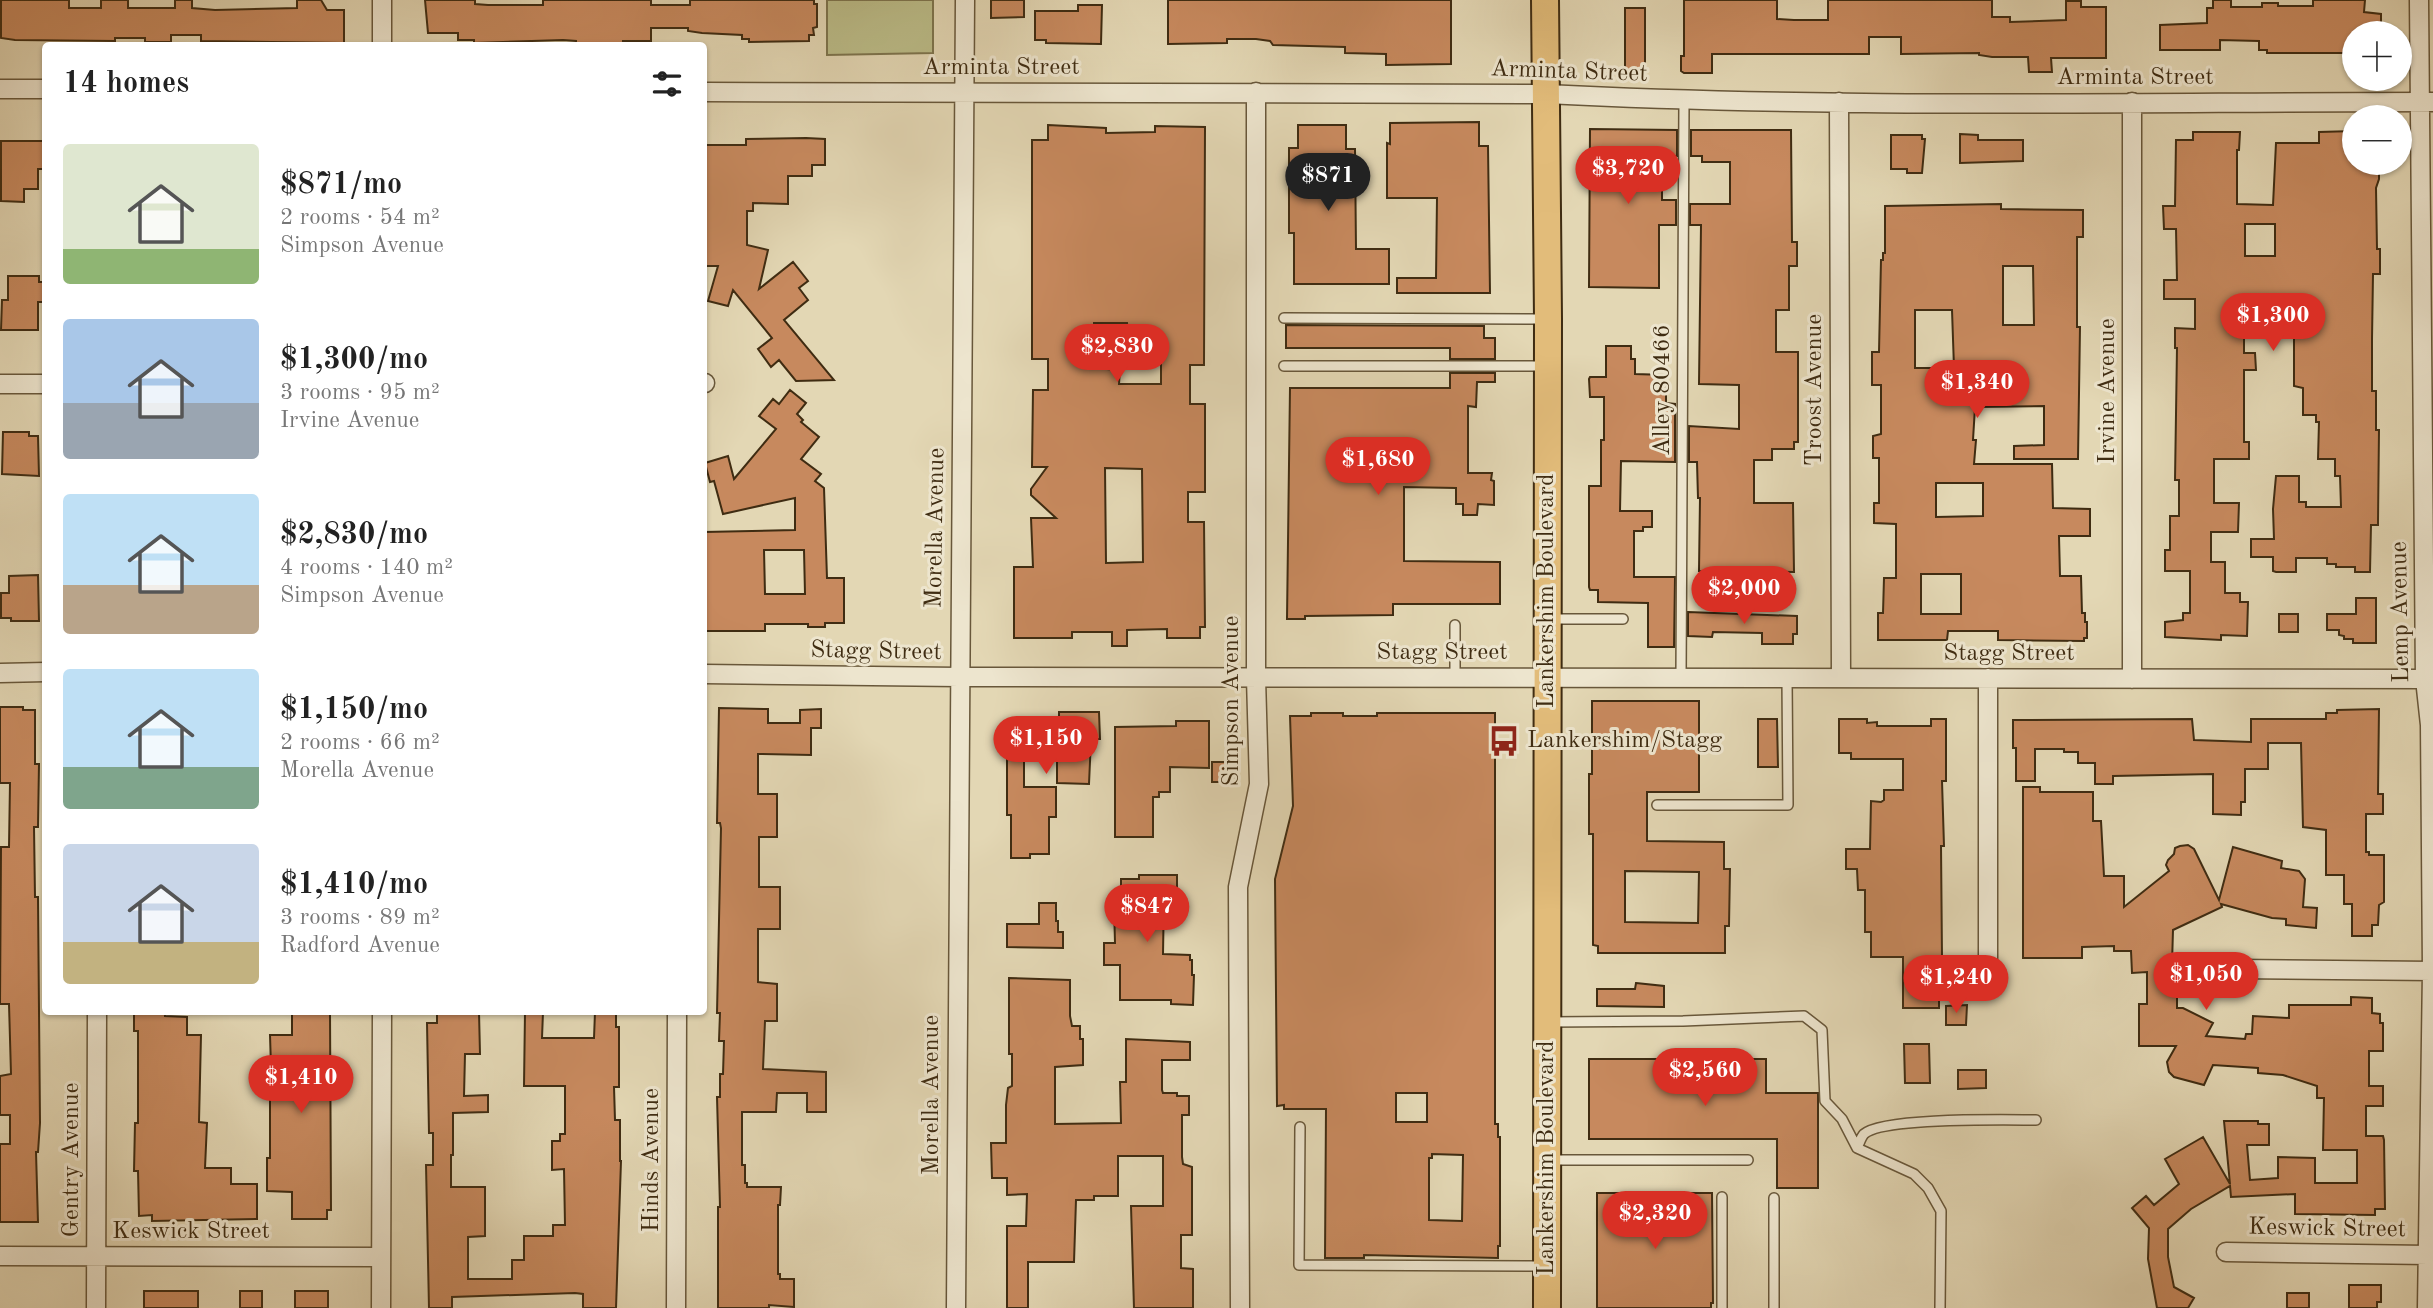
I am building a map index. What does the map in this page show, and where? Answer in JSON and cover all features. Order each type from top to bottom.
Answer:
[{"type":"main road","name":"Lankershim Boulevard","points":[[1545,0],[1548,319],[1548,1308]]},
{"type":"street","points":[[382,0],[382,42]]},
{"type":"street","name":"Morella Avenue","points":[[956,1308],[965,0]]},
{"type":"street","name":"Lemp Avenue","points":[[2419,0],[2427,102],[2432,971],[2427,1308]]},
{"type":"street","points":[[0,89],[42,89]]},
{"type":"street","name":"Arminta Street","points":[[707,92],[1546,94],[1684,101],[1839,102],[2427,102]]},
{"type":"street","name":"Simpson Avenue","points":[[1240,1308],[1238,887],[1259,784],[1256,678],[1256,92]]},
{"type":"street","name":"Troost Avenue","points":[[1839,102],[1841,678]]},
{"type":"street","name":"Irvine Avenue","points":[[2132,102],[2132,679]]},
{"type":"street","points":[[0,384],[42,384]]},
{"type":"street","points":[[0,673],[42,672]]},
{"type":"street","name":"Stagg Street","points":[[707,674],[1256,678],[2429,679]]},
{"type":"street","points":[[1987,678],[1987,958]]},
{"type":"street","points":[[2235,969],[2432,971]]},
{"type":"street","name":"Gentry Avenue","points":[[96,1308],[97,1015]]},
{"type":"street","points":[[382,1015],[382,1308]]},
{"type":"street","name":"Hinds Avenue","points":[[676,1308],[677,1015]]},
{"type":"street","name":"Keswick Street","points":[[2226,1252],[2428,1255]]},
{"type":"street","name":"Keswick Street","points":[[0,1256],[381,1257]]},
{"type":"lane","name":"Alley 80466","points":[[1681,678],[1684,101]]},
{"type":"lane","points":[[1284,318],[1548,319]]},
{"type":"lane","points":[[1284,366],[1548,366]]},
{"type":"lane","points":[[1547,619],[1623,619]]},
{"type":"lane","points":[[1455,625],[1455,678]]},
{"type":"lane","points":[[1657,805],[1788,805],[1787,678]]},
{"type":"lane","points":[[1548,1022],[1683,1021],[1804,1016],[1822,1030],[1825,1101],[1842,1119],[1857,1148],[1914,1174],[1928,1188],[1941,1211],[1940,1308]]},
{"type":"lane","points":[[1857,1148],[1864,1135],[1878,1127],[1941,1122],[2036,1120]]},
{"type":"lane","points":[[1300,1127],[1299,1265],[1548,1266]]},
{"type":"lane","points":[[1547,1160],[1748,1160]]},
{"type":"lane","points":[[1722,1198],[1722,1308]]},
{"type":"lane","points":[[1774,1198],[1774,1308]]},
{"type":"green space","points":[[827,0],[933,0],[933,53],[827,55]]},
{"type":"building","points":[[1,0],[69,0],[69,8],[101,8],[101,0],[128,0],[128,8],[175,8],[175,0],[192,0],[192,8],[215,10],[297,8],[297,0],[321,0],[327,10],[344,10],[344,42],[201,41],[201,35],[171,35],[171,42],[145,42],[145,38],[115,38],[115,41],[1,38]]},
{"type":"building","points":[[425,0],[475,0],[475,4],[488,5],[543,5],[543,0],[651,0],[651,5],[690,5],[690,0],[814,0],[814,4],[817,4],[817,27],[813,28],[814,35],[809,35],[809,41],[749,42],[749,39],[742,39],[742,35],[702,33],[688,31],[688,28],[651,28],[651,41],[623,42],[474,42],[458,40],[458,33],[428,33]]},
{"type":"building","points":[[991,0],[1024,0],[1024,17],[991,18]]},
{"type":"building","points":[[1168,0],[1451,0],[1451,64],[1386,65],[1386,54],[1345,53],[1345,47],[1273,45],[1270,41],[1256,39],[1227,39],[1227,43],[1168,44]]},
{"type":"building","points":[[1684,0],[1777,0],[1777,19],[1828,20],[1828,0],[1992,0],[1992,17],[2010,17],[2010,22],[2066,20],[2066,1],[2081,1],[2081,7],[2106,7],[2106,58],[2051,58],[2052,72],[2029,72],[2028,57],[1992,57],[1979,53],[1901,54],[1901,37],[1869,37],[1869,54],[1712,54],[1712,73],[1684,73],[1681,71],[1681,56],[1684,56]]},
{"type":"building","points":[[2213,0],[2231,0],[2231,7],[2262,7],[2262,3],[2313,6],[2313,0],[2365,0],[2364,12],[2381,14],[2381,21],[2342,21],[2342,53],[2267,53],[2267,50],[2259,50],[2259,41],[2220,40],[2220,50],[2160,50],[2160,25],[2207,23],[2207,8],[2213,8]]},
{"type":"building","points":[[1078,5],[1102,5],[1101,44],[1046,43],[1046,40],[1035,40],[1035,11],[1078,11]]},
{"type":"building","points":[[1625,8],[1645,8],[1645,73],[1625,73]]},
{"type":"building","points":[[1479,122],[1479,146],[1488,146],[1490,293],[1397,293],[1397,278],[1436,278],[1437,198],[1387,198],[1387,143],[1390,144],[1390,123]]},
{"type":"building","points":[[1048,125],[1106,128],[1106,133],[1155,132],[1155,126],[1205,127],[1204,365],[1190,365],[1190,404],[1205,404],[1205,492],[1188,492],[1188,522],[1204,522],[1205,627],[1200,627],[1200,638],[1167,638],[1167,629],[1127,630],[1127,646],[1112,646],[1112,632],[1072,632],[1072,638],[1014,638],[1014,567],[1033,567],[1031,518],[1056,518],[1031,495],[1031,489],[1047,467],[1032,467],[1033,390],[1048,390],[1048,359],[1032,359],[1032,140],[1048,140]],"holes":[[[1094,323],[1127,323],[1128,338],[1161,337],[1161,384],[1119,384],[1120,370],[1094,368]],[[1105,468],[1142,469],[1143,562],[1106,563]]]},
{"type":"building","points":[[1298,125],[1346,125],[1346,149],[1355,149],[1356,249],[1389,249],[1389,284],[1294,284],[1294,233],[1289,233],[1289,148],[1298,148]]},
{"type":"building","points":[[1590,129],[1677,130],[1677,156],[1662,156],[1662,200],[1676,200],[1676,225],[1659,225],[1659,288],[1589,287]]},
{"type":"building","points":[[1691,130],[1791,130],[1792,242],[1797,242],[1797,266],[1789,266],[1789,310],[1776,310],[1776,352],[1798,352],[1798,442],[1794,442],[1794,449],[1772,449],[1772,460],[1754,460],[1754,503],[1793,503],[1794,572],[1699,571],[1700,498],[1697,462],[1689,462],[1689,426],[1739,429],[1739,385],[1699,384],[1701,225],[1690,225],[1690,204],[1730,204],[1730,162],[1702,162],[1702,156],[1691,156]]},
{"type":"building","points":[[2342,131],[2342,175],[2379,175],[2376,188],[2380,274],[2373,274],[2372,339],[2372,391],[2376,391],[2376,430],[2379,430],[2378,525],[2371,525],[2370,572],[2355,572],[2355,567],[2336,567],[2336,564],[2327,564],[2327,558],[2296,558],[2296,572],[2276,572],[2273,571],[2273,557],[2251,557],[2251,539],[2274,539],[2276,476],[2299,476],[2299,502],[2306,502],[2306,507],[2341,507],[2340,476],[2335,476],[2335,459],[2318,459],[2319,422],[2316,422],[2316,415],[2303,415],[2303,388],[2294,386],[2294,314],[2244,311],[2244,353],[2255,353],[2256,370],[2244,370],[2244,442],[2249,442],[2249,459],[2214,459],[2214,503],[2239,503],[2238,532],[2211,532],[2211,562],[2225,562],[2225,593],[2240,593],[2240,602],[2248,602],[2247,636],[2221,635],[2221,640],[2165,637],[2165,622],[2183,620],[2183,613],[2190,613],[2190,571],[2165,571],[2165,550],[2170,550],[2170,516],[2179,516],[2179,480],[2175,480],[2175,328],[2195,329],[2195,299],[2164,299],[2164,280],[2177,280],[2176,229],[2164,229],[2163,206],[2175,206],[2176,140],[2193,140],[2193,132],[2240,132],[2237,150],[2237,204],[2273,205],[2276,143],[2319,143],[2319,132]],"holes":[[[2245,224],[2275,224],[2275,256],[2245,256]]]},
{"type":"building","points":[[1960,134],[1978,135],[1978,140],[2023,140],[2023,161],[1960,163]]},
{"type":"building","points":[[1891,135],[1922,135],[1922,139],[1925,139],[1922,173],[1891,169]]},
{"type":"building","points":[[746,139],[825,139],[825,165],[812,165],[812,176],[788,176],[788,204],[753,203],[753,211],[747,211],[747,245],[768,250],[759,289],[793,262],[808,281],[799,288],[808,300],[784,320],[834,380],[796,381],[779,360],[771,367],[758,349],[772,338],[733,290],[728,306],[708,301],[718,266],[707,266],[707,145],[746,145]]},
{"type":"building","points":[[1,141],[42,141],[42,169],[38,169],[38,189],[24,189],[24,202],[1,201]]},
{"type":"building","points":[[2001,204],[2001,209],[2083,210],[2083,237],[2077,237],[2077,327],[2080,327],[2078,459],[2014,459],[2014,446],[2044,445],[2044,406],[1975,407],[1973,440],[1976,440],[1974,464],[2052,464],[2053,508],[2090,509],[2090,536],[2059,536],[2060,576],[2081,576],[2082,613],[2085,613],[2087,622],[2087,638],[2084,638],[2084,641],[1998,640],[1998,631],[1948,631],[1947,640],[1878,640],[1878,613],[1883,613],[1884,578],[1896,578],[1896,524],[1874,523],[1874,503],[1879,503],[1879,458],[1873,458],[1873,436],[1881,434],[1881,385],[1872,385],[1872,352],[1879,352],[1885,206]],"holes":[[[2003,266],[2033,266],[2034,325],[2003,325]],[[1915,310],[1952,310],[1954,368],[1915,368]],[[1936,483],[1983,483],[1983,516],[1936,517]],[[1921,574],[1961,574],[1961,614],[1921,614]]]},
{"type":"building","points":[[8,276],[39,276],[39,282],[42,282],[42,302],[38,302],[38,330],[1,330],[2,300],[8,300]]},
{"type":"building","points":[[1286,325],[1484,326],[1484,338],[1495,338],[1495,359],[1450,359],[1450,348],[1286,348]]},
{"type":"building","points":[[1606,346],[1631,346],[1631,359],[1635,359],[1635,374],[1666,375],[1666,403],[1675,404],[1675,462],[1621,461],[1620,511],[1652,511],[1652,527],[1634,531],[1634,577],[1675,577],[1674,647],[1648,647],[1648,603],[1598,602],[1598,590],[1590,590],[1589,587],[1589,486],[1601,486],[1604,397],[1590,397],[1589,379],[1606,377]]},
{"type":"building","points":[[1450,373],[1495,373],[1495,382],[1477,382],[1476,407],[1468,406],[1468,473],[1492,473],[1494,505],[1478,504],[1477,515],[1463,515],[1463,504],[1456,504],[1456,488],[1404,487],[1404,561],[1500,562],[1500,604],[1393,604],[1393,615],[1305,616],[1305,619],[1287,619],[1290,388],[1450,388]]},
{"type":"building","points":[[790,390],[806,403],[797,414],[803,420],[801,422],[819,437],[801,459],[821,474],[815,481],[824,488],[827,578],[844,578],[844,623],[825,623],[825,627],[808,627],[808,624],[765,624],[765,631],[707,631],[707,532],[795,530],[795,498],[723,514],[714,481],[710,482],[707,471],[707,462],[728,456],[734,479],[776,429],[759,416],[773,399],[779,404]],"holes":[[[764,550],[804,550],[805,594],[765,594]]]},
{"type":"building","points":[[3,432],[29,432],[29,436],[38,436],[39,476],[2,474]]},
{"type":"building","points":[[38,575],[39,621],[11,621],[11,618],[1,618],[1,593],[9,593],[9,576]]},
{"type":"building","points":[[2356,598],[2376,598],[2376,643],[2353,643],[2353,639],[2344,639],[2344,636],[2339,635],[2339,630],[2327,630],[2327,614],[2356,614]]},
{"type":"building","points":[[1688,612],[1797,616],[1797,634],[1793,634],[1793,644],[1762,644],[1762,633],[1713,632],[1712,637],[1688,636]]},
{"type":"building","points":[[2279,614],[2298,614],[2298,632],[2279,632]]},
{"type":"building","points":[[1592,701],[1699,701],[1699,792],[1647,792],[1647,841],[1724,842],[1724,869],[1730,869],[1729,926],[1725,926],[1725,953],[1598,953],[1598,946],[1593,945],[1593,834],[1589,834],[1589,774],[1592,774]],"holes":[[[1625,871],[1699,872],[1698,923],[1625,922]]]},
{"type":"building","points":[[0,707],[35,710],[35,764],[39,764],[38,827],[34,827],[35,897],[38,897],[38,1222],[0,1222],[0,1144],[10,1144],[10,1115],[0,1115],[0,1076],[11,1074],[9,1004],[0,1004],[1,847],[9,847],[10,783],[0,783]]},
{"type":"building","points":[[719,708],[768,709],[768,723],[800,723],[800,710],[821,709],[821,728],[811,728],[811,755],[758,754],[758,794],[777,794],[777,837],[759,837],[759,887],[780,887],[780,929],[758,929],[758,982],[777,984],[777,1021],[765,1021],[763,1069],[826,1072],[826,1112],[807,1112],[807,1093],[777,1093],[776,1112],[742,1112],[742,1165],[745,1165],[747,1187],[781,1187],[778,1205],[778,1274],[780,1279],[794,1279],[794,1307],[769,1305],[769,1308],[718,1308],[720,1207],[717,1097],[720,1097],[720,1074],[723,1074],[724,1041],[719,1041],[720,1013],[717,1013],[721,828],[720,823],[717,823]]},
{"type":"building","points":[[2379,709],[2378,794],[2383,794],[2383,814],[2366,814],[2366,852],[2369,852],[2369,855],[2384,855],[2384,902],[2379,905],[2378,925],[2372,925],[2372,936],[2352,936],[2352,904],[2344,904],[2344,875],[2326,875],[2326,830],[2303,827],[2301,743],[2268,743],[2268,769],[2245,769],[2245,802],[2241,802],[2241,815],[2213,814],[2213,774],[2113,776],[2113,784],[2095,784],[2095,763],[2078,763],[2078,752],[2064,752],[2064,749],[2035,749],[2035,781],[2016,781],[2013,720],[2192,719],[2194,740],[2251,742],[2251,719],[2326,719],[2326,713],[2337,713],[2337,710]]},
{"type":"building","points":[[1059,712],[1099,712],[1100,739],[1091,739],[1089,784],[1057,783],[1057,748],[1024,748],[1024,787],[1056,787],[1056,817],[1049,817],[1049,854],[1011,858],[1011,815],[1007,815],[1007,737],[1018,737],[1018,725],[1059,724]]},
{"type":"building","points":[[1311,713],[1377,716],[1377,713],[1495,713],[1495,1124],[1498,1124],[1500,1137],[1498,1258],[1364,1255],[1364,1258],[1325,1258],[1326,1109],[1284,1109],[1284,1105],[1277,1106],[1275,879],[1293,806],[1290,716],[1311,716]],"holes":[[[1396,1093],[1427,1093],[1427,1122],[1396,1122]],[[1432,1154],[1463,1155],[1462,1221],[1429,1220],[1429,1158],[1432,1158]]]},
{"type":"building","points":[[1758,719],[1777,719],[1778,767],[1758,767]]},
{"type":"building","points":[[1839,719],[1867,719],[1867,723],[1877,722],[1877,726],[1931,726],[1931,719],[1946,719],[1946,781],[1942,781],[1944,846],[1941,846],[1942,957],[1939,957],[1939,1008],[1903,1008],[1903,957],[1871,957],[1871,932],[1865,932],[1865,890],[1858,890],[1857,869],[1846,869],[1846,849],[1870,849],[1871,801],[1884,800],[1884,790],[1903,790],[1903,759],[1851,759],[1851,753],[1839,753]]},
{"type":"building","points":[[1176,721],[1209,721],[1209,768],[1170,767],[1170,792],[1159,792],[1159,797],[1153,797],[1153,837],[1115,837],[1115,727],[1176,726]]},
{"type":"building","points":[[1212,762],[1235,762],[1235,782],[1212,782]]},
{"type":"building","points":[[2023,787],[2040,787],[2040,792],[2093,792],[2093,821],[2101,821],[2104,876],[2124,876],[2124,907],[2169,871],[2166,865],[2168,860],[2174,854],[2175,848],[2180,846],[2188,845],[2194,849],[2219,900],[2233,847],[2282,861],[2281,868],[2299,871],[2305,879],[2303,907],[2317,908],[2316,928],[2286,925],[2286,919],[2272,918],[2221,904],[2222,907],[2173,930],[2172,964],[2174,979],[2177,979],[2177,1008],[2183,1008],[2213,1023],[2206,1036],[2245,1039],[2246,1034],[2252,1034],[2253,1016],[2289,1018],[2289,1005],[2351,1005],[2351,997],[2372,998],[2372,1013],[2380,1014],[2380,1023],[2383,1023],[2383,1051],[2369,1051],[2369,1086],[2383,1086],[2383,1106],[2366,1106],[2366,1136],[2383,1136],[2385,1209],[2375,1209],[2375,1215],[2295,1214],[2295,1194],[2231,1197],[2230,1186],[2191,1209],[2168,1229],[2168,1257],[2174,1287],[2194,1298],[2188,1308],[2157,1308],[2148,1259],[2149,1228],[2132,1208],[2146,1196],[2154,1205],[2179,1184],[2165,1159],[2203,1137],[2230,1184],[2224,1121],[2258,1121],[2258,1124],[2269,1124],[2269,1145],[2247,1145],[2250,1180],[2278,1178],[2278,1157],[2315,1158],[2315,1183],[2357,1183],[2357,1150],[2323,1150],[2324,1098],[2317,1098],[2317,1086],[2283,1075],[2258,1073],[2258,1068],[2213,1065],[2204,1085],[2174,1077],[2169,1072],[2167,1062],[2176,1046],[2139,1046],[2139,1004],[2147,1004],[2147,972],[2132,973],[2131,951],[2114,951],[2114,946],[2082,947],[2082,958],[2023,958]]},
{"type":"building","points":[[1139,875],[1177,875],[1177,895],[1164,895],[1163,954],[1190,955],[1194,975],[1193,1005],[1171,1004],[1171,1000],[1120,1000],[1120,965],[1104,965],[1104,943],[1115,943],[1114,904],[1116,892],[1121,893],[1121,879],[1139,879]]},
{"type":"building","points":[[1039,903],[1056,903],[1056,921],[1058,932],[1063,932],[1063,948],[1007,947],[1007,924],[1039,924]]},
{"type":"building","points":[[1009,978],[1070,980],[1070,1016],[1072,1026],[1080,1026],[1083,1065],[1055,1067],[1055,1124],[1121,1123],[1120,1082],[1126,1082],[1126,1039],[1190,1042],[1190,1060],[1162,1060],[1162,1090],[1163,1093],[1189,1096],[1189,1115],[1182,1115],[1182,1157],[1183,1164],[1192,1167],[1192,1235],[1181,1235],[1181,1268],[1193,1269],[1193,1308],[1134,1308],[1131,1206],[1163,1206],[1163,1156],[1118,1156],[1118,1196],[1094,1196],[1094,1200],[1076,1200],[1074,1262],[1028,1262],[1028,1308],[1007,1308],[1007,1226],[1026,1226],[1027,1194],[1007,1195],[1007,1178],[992,1178],[991,1143],[1006,1143],[1006,1105],[1008,1088],[1012,1086],[1012,1054],[1009,1054]]},
{"type":"building","points":[[1636,983],[1664,986],[1664,1007],[1597,1006],[1597,989],[1635,989]]},
{"type":"building","points":[[1967,1005],[1966,1025],[1946,1025],[1946,1006]]},
{"type":"building","points":[[134,1015],[165,1015],[187,1017],[187,1035],[201,1035],[199,1122],[207,1123],[205,1168],[231,1168],[231,1184],[257,1184],[257,1219],[152,1221],[152,1215],[139,1216],[138,1171],[134,1171],[135,1123],[138,1123],[138,1031],[134,1031]]},
{"type":"building","points":[[292,1015],[330,1015],[331,1210],[327,1210],[327,1219],[292,1219],[292,1192],[267,1191],[270,1096],[264,1096],[266,1067],[271,1067],[270,1035],[292,1035]]},
{"type":"building","points":[[437,1015],[479,1015],[480,1054],[465,1054],[464,1096],[488,1095],[488,1112],[453,1113],[451,1187],[485,1187],[485,1236],[468,1237],[468,1279],[512,1279],[512,1260],[524,1260],[524,1236],[553,1236],[553,1225],[565,1225],[564,1169],[552,1170],[552,1141],[560,1141],[560,1134],[565,1134],[565,1086],[524,1086],[525,1015],[543,1015],[542,1038],[594,1038],[595,1015],[616,1015],[616,1027],[619,1027],[619,1087],[614,1087],[615,1120],[620,1120],[621,1161],[616,1308],[583,1308],[583,1294],[575,1293],[452,1297],[452,1308],[429,1308],[426,1165],[433,1165],[433,1133],[429,1133],[427,1023],[437,1023]]},
{"type":"building","points":[[1904,1044],[1929,1044],[1930,1083],[1905,1083]]},
{"type":"building","points":[[1589,1059],[1766,1059],[1766,1093],[1818,1093],[1818,1188],[1777,1188],[1777,1139],[1589,1139]]},
{"type":"building","points":[[1958,1070],[1986,1070],[1986,1088],[1958,1089]]},
{"type":"building","points":[[1597,1193],[1712,1193],[1711,1308],[1597,1308]]},
{"type":"building","points":[[2349,1285],[2381,1285],[2381,1302],[2377,1302],[2377,1308],[2349,1308]]},
{"type":"building","points":[[144,1291],[198,1291],[198,1308],[144,1308]]},
{"type":"building","points":[[240,1291],[262,1291],[262,1308],[240,1308]]},
{"type":"building","points":[[295,1291],[328,1291],[328,1308],[295,1308]]},
{"type":"building","points":[[2287,1293],[2309,1293],[2309,1308],[2287,1308]]},
{"type":"place","name":"Lankershim/Stagg","points":[[1504,741]]}]
